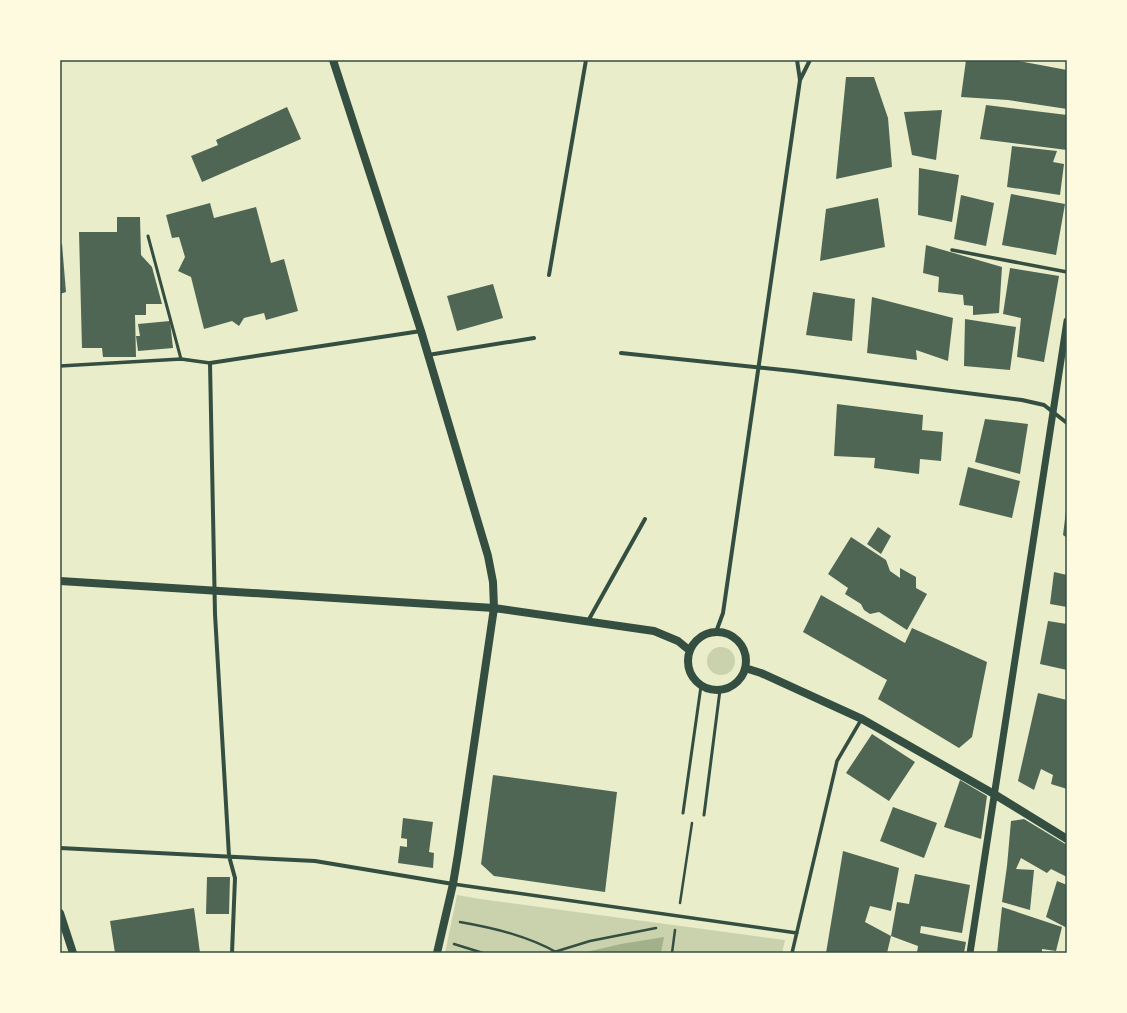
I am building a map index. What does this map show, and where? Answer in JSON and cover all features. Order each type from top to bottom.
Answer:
[{"type":"main road","points":[[333,60],[421,331],[488,556],[493,582],[494,608],[453,884],[437,953]]},
{"type":"main road","points":[[60,581],[215,592],[494,608],[654,631],[678,641],[689,650]]},
{"type":"main road","points":[[716,632],[725,633],[740,643],[746,659],[742,676],[729,688],[720,690],[708,689],[701,686],[693,679],[687,660],[689,650],[700,637],[716,632]]},
{"type":"main road","points":[[745,668],[761,673],[862,719],[994,794],[1067,839]]},
{"type":"main road","points":[[60,916],[74,953]]},
{"type":"street","points":[[549,275],[586,60]]},
{"type":"street","points":[[716,632],[723,613],[800,80],[797,60]]},
{"type":"street","points":[[800,80],[810,60]]},
{"type":"street","points":[[952,250],[1067,272]]},
{"type":"street","points":[[970,953],[1067,321]]},
{"type":"street","points":[[60,366],[182,359],[210,362],[421,331]]},
{"type":"street","points":[[428,355],[534,338]]},
{"type":"street","points":[[621,353],[1022,400],[1044,405],[1054,411],[1067,423]]},
{"type":"street","points":[[210,362],[215,614],[229,856],[235,878],[232,953]]},
{"type":"street","points":[[587,621],[645,519]]},
{"type":"street","points":[[792,953],[837,761],[862,719]]},
{"type":"street","points":[[60,848],[315,861],[453,884],[796,933]]},
{"type":"lane","points":[[148,236],[182,359]]},
{"type":"lane","points":[[683,813],[701,686]]},
{"type":"lane","points":[[704,815],[720,690]]},
{"type":"path","points":[[445,918],[497,929],[557,952]]},
{"type":"path","points":[[551,953],[590,941],[663,927]]},
{"type":"path","points":[[451,943],[483,953]]},
{"type":"shaded area","points":[[721,647],[731,651],[735,661],[731,671],[721,675],[711,671],[707,661],[711,651]]},
{"type":"shaded area","points":[[457,895],[785,940],[782,953],[445,953]]},
{"type":"shaded area","points":[[664,937],[661,953],[582,953],[621,944]]},
{"type":"building","points":[[966,60],[1013,60],[1067,70],[1067,109],[1008,100],[961,97]]},
{"type":"building","points":[[846,77],[874,77],[888,118],[892,167],[836,179]]},
{"type":"building","points":[[986,105],[1067,115],[1067,150],[980,139]]},
{"type":"building","points":[[287,107],[301,139],[202,182],[191,156],[218,145],[216,140]]},
{"type":"building","points":[[942,110],[936,160],[912,155],[904,112]]},
{"type":"building","points":[[1012,146],[1057,151],[1053,162],[1064,164],[1060,195],[1007,187]]},
{"type":"building","points":[[919,168],[959,175],[952,222],[918,215]]},
{"type":"building","points":[[1011,194],[1065,204],[1056,255],[1002,245]]},
{"type":"building","points":[[961,195],[994,203],[986,246],[954,239]]},
{"type":"building","points":[[878,198],[885,247],[820,261],[826,209]]},
{"type":"building","points":[[210,203],[214,218],[256,207],[271,263],[284,259],[298,311],[266,320],[264,313],[244,318],[239,326],[232,321],[204,329],[191,277],[178,271],[185,257],[179,237],[172,238],[166,215]]},
{"type":"building","points":[[117,217],[140,217],[141,255],[152,267],[162,304],[146,304],[146,315],[135,315],[136,357],[103,357],[102,348],[82,348],[79,232],[117,232]]},
{"type":"building","points":[[62,244],[66,292],[60,294],[60,245]]},
{"type":"building","points":[[926,245],[1002,267],[999,313],[973,315],[973,306],[964,305],[963,295],[938,292],[939,277],[923,273]]},
{"type":"building","points":[[1010,268],[1059,276],[1044,362],[1017,357],[1021,318],[1003,314]]},
{"type":"building","points":[[493,284],[503,318],[457,331],[447,296]]},
{"type":"building","points":[[813,292],[855,299],[852,341],[806,335]]},
{"type":"building","points":[[872,297],[953,318],[948,361],[916,350],[917,360],[867,353]]},
{"type":"building","points":[[965,319],[1016,327],[1010,370],[964,366]]},
{"type":"building","points":[[170,321],[173,348],[138,351],[136,336],[140,336],[138,324]]},
{"type":"building","points":[[837,404],[923,415],[922,430],[943,432],[941,461],[920,459],[919,474],[874,468],[875,458],[834,456]]},
{"type":"building","points":[[985,419],[1028,424],[1020,474],[975,462]]},
{"type":"building","points":[[968,467],[1020,481],[1012,518],[959,505]]},
{"type":"building","points":[[1067,511],[1067,538],[1063,535]]},
{"type":"building","points":[[878,527],[891,536],[881,554],[867,544]]},
{"type":"building","points":[[851,537],[886,560],[890,571],[900,578],[900,568],[916,577],[916,588],[927,594],[907,630],[879,612],[870,614],[864,610],[861,604],[845,594],[848,588],[828,574]]},
{"type":"building","points":[[1054,572],[1067,575],[1067,607],[1050,604]]},
{"type":"building","points":[[821,595],[905,643],[912,628],[987,662],[972,737],[959,748],[878,699],[887,680],[803,632]]},
{"type":"building","points":[[1048,621],[1067,624],[1067,670],[1040,664]]},
{"type":"building","points":[[1038,693],[1067,700],[1067,789],[1051,784],[1053,775],[1041,769],[1034,790],[1018,781]]},
{"type":"building","points":[[872,734],[915,762],[889,801],[846,773]]},
{"type":"building","points":[[493,775],[617,792],[605,892],[494,876],[481,864]]},
{"type":"building","points":[[960,780],[987,796],[981,839],[944,827]]},
{"type":"building","points":[[893,807],[937,823],[924,858],[880,841]]},
{"type":"building","points":[[403,818],[433,822],[429,852],[434,853],[433,868],[398,863],[400,846],[407,847],[407,839],[401,838]]},
{"type":"building","points":[[1024,819],[1067,845],[1067,877],[1051,869],[1047,873],[1021,858],[1016,869],[1034,870],[1030,910],[1002,902],[1011,821]]},
{"type":"building","points":[[843,851],[899,868],[891,911],[870,906],[865,922],[891,936],[887,953],[826,953]]},
{"type":"building","points":[[915,874],[970,885],[962,933],[921,926],[920,933],[966,942],[964,953],[917,953],[918,946],[891,936],[897,902],[909,904]]},
{"type":"building","points":[[207,877],[230,877],[229,914],[206,914]]},
{"type":"building","points":[[1057,881],[1067,885],[1067,928],[1046,917]]},
{"type":"building","points":[[1002,907],[1062,927],[1056,951],[1042,949],[1042,953],[997,953]]},
{"type":"building","points":[[194,908],[200,953],[115,953],[110,921]]}]
